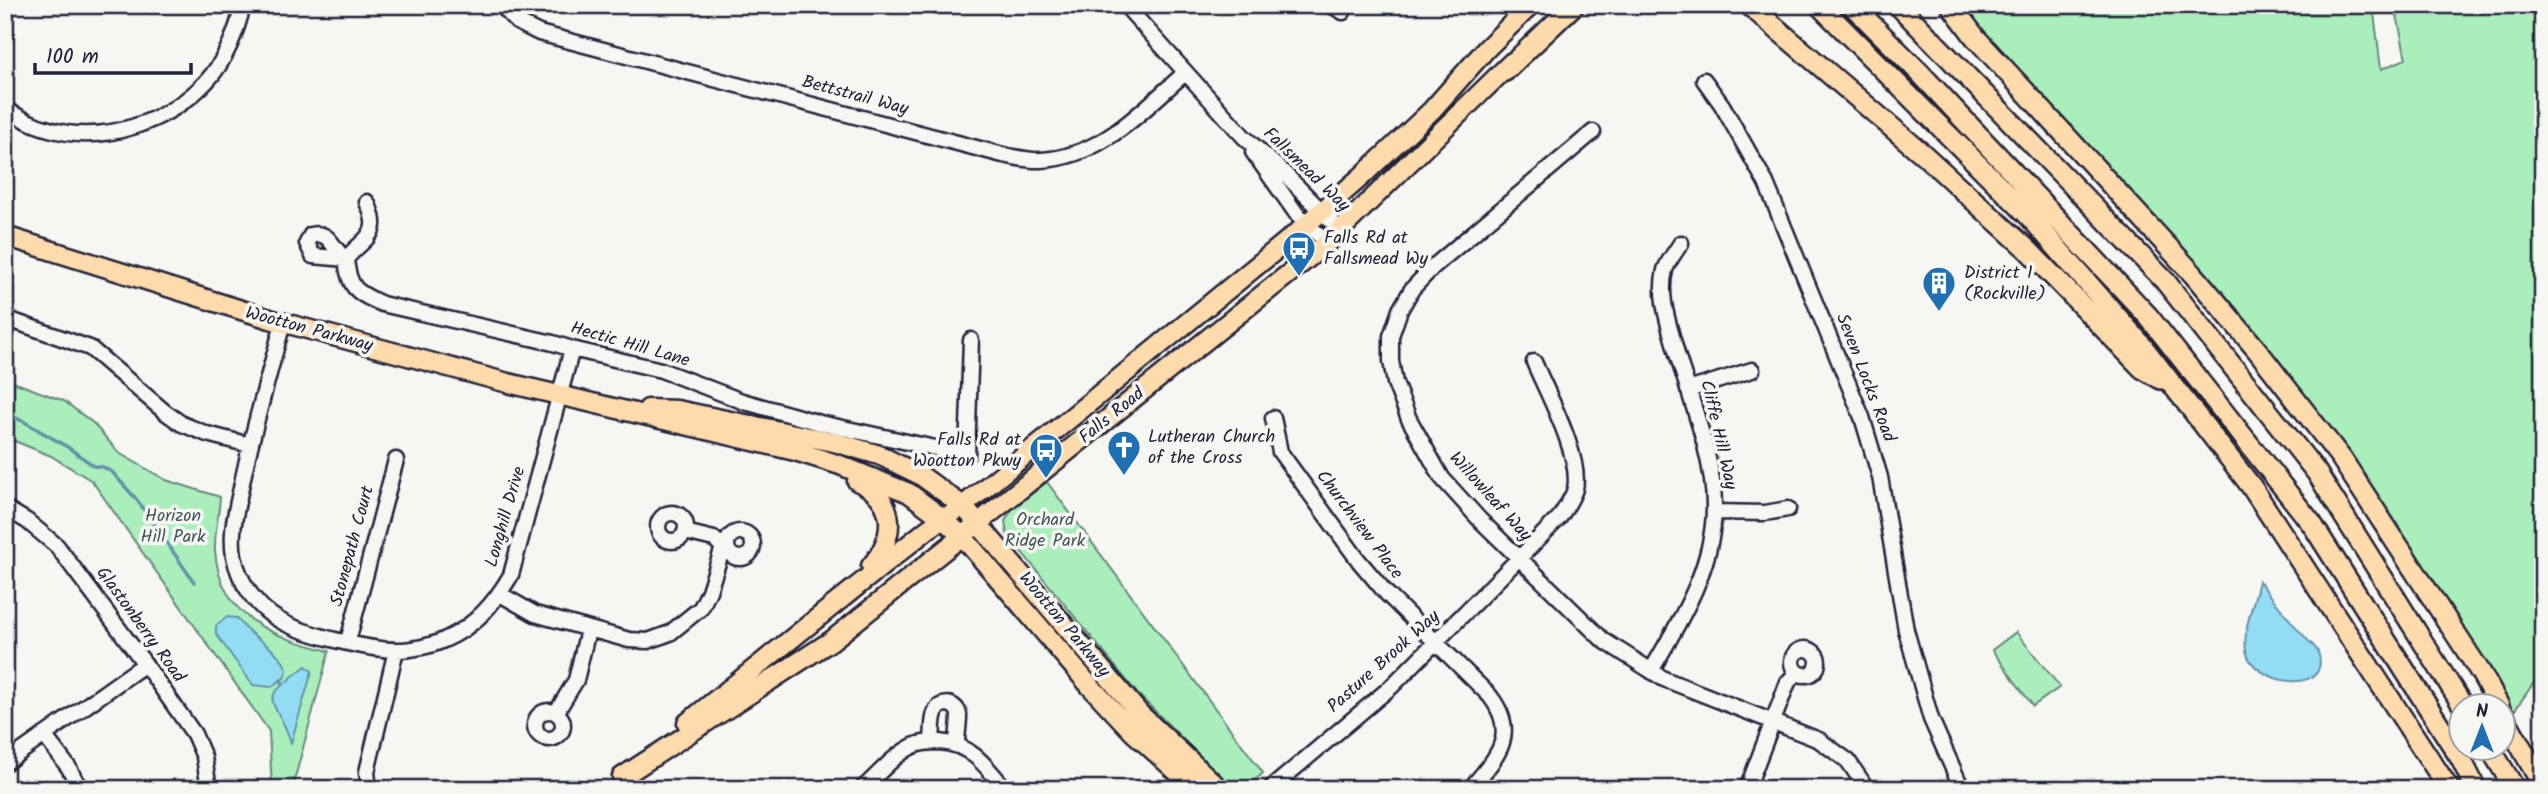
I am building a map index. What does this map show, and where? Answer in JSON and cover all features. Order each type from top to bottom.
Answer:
[{"type":"highway","points":[[1505,71],[1574,5]]},
{"type":"highway","points":[[1749,5],[1924,155],[2028,250],[2142,368],[2174,387]]},
{"type":"highway","points":[[1819,5],[2030,217],[2140,343],[2251,486],[2449,789]]},
{"type":"highway","points":[[1852,5],[1920,73],[2157,327],[2312,524],[2461,759],[2476,789]]},
{"type":"highway","points":[[1898,5],[2165,281],[2317,473],[2454,692]]},
{"type":"highway","points":[[1937,5],[2069,139]]},
{"type":"highway","points":[[1951,5],[1975,37],[2193,274],[2257,350],[2341,458],[2491,692]]},
{"type":"highway","points":[[2516,738],[2543,786]]},
{"type":"highway","points":[[2499,762],[2515,789]]},
{"type":"main road","name":"Falls Road","points":[[615,783],[845,595],[942,518],[963,506],[1307,224],[1432,110],[1487,48],[1531,5]]},
{"type":"main road","name":"Falls Road","points":[[615,783],[831,641],[1327,243],[1505,71],[1560,5]]},
{"type":"main road","name":"Wootton Parkway","points":[[5,236],[283,323],[559,395],[795,452],[869,476],[909,493],[962,536],[1090,686],[1133,732],[1196,789]]},
{"type":"main road","name":"Wootton Parkway","points":[[617,408],[677,410],[838,443],[879,455],[920,475],[963,506],[1140,714],[1220,789]]},
{"type":"main road","points":[[742,441],[765,453],[860,483],[878,494],[883,501],[889,520],[886,544],[881,555],[845,595]]},
{"type":"street","points":[[5,109],[51,130],[80,134],[109,133],[151,120],[177,106],[207,81],[227,50],[243,5]]},
{"type":"street","name":"Bettstrail Way","points":[[501,5],[517,22],[539,33],[1003,155],[1038,160],[1070,156],[1110,139],[1185,74]]},
{"type":"street","name":"Fallsmead Way","points":[[1125,5],[1244,137],[1340,230]]},
{"type":"street","name":"Seven Locks Road","points":[[1704,80],[1722,105],[1766,183],[1862,417],[1880,477],[1906,630],[1931,719],[1962,789]]},
{"type":"street","name":"Willowleaf Way","points":[[1593,132],[1433,267],[1406,299],[1391,336],[1391,362],[1395,383],[1409,419],[1442,478],[1480,520],[1602,640],[1664,679],[1804,733],[1832,747],[1848,761],[1867,789]]},
{"type":"street","name":"Fallsmead Way","points":[[1244,137],[1278,189],[1327,243]]},
{"type":"street","name":"Hectic Hill Lane","points":[[367,201],[374,223],[372,234],[346,259],[348,276],[357,293],[382,304],[553,342],[661,370],[742,401],[820,423],[967,455],[971,340]]},
{"type":"street","name":"Cliffe Hill Way","points":[[1651,671],[1688,606],[1700,578],[1710,546],[1714,512],[1709,465],[1667,317],[1662,287],[1665,268],[1681,243]]},
{"type":"street","points":[[5,318],[90,348],[182,424],[207,434],[250,445]]},
{"type":"street","name":"Longhill Drive","points":[[283,323],[250,445],[232,532],[234,556],[242,580],[257,602],[277,619],[296,628],[396,650],[442,642],[468,627],[500,594],[517,558],[572,349]]},
{"type":"street","name":"Pasture Brook Way","points":[[1270,789],[1391,687],[1559,518],[1572,496],[1575,470],[1570,449],[1534,362]]},
{"type":"street","points":[[1688,390],[1752,370]]},
{"type":"street","name":"Churchview Place","points":[[1273,418],[1280,452],[1359,561],[1387,594],[1499,708],[1504,719],[1504,737],[1498,755],[1469,789]]},
{"type":"street","name":"Stonepath Court","points":[[348,641],[396,460]]},
{"type":"street","name":"Glastonberry Road","points":[[5,508],[27,521],[57,546],[145,664],[194,734],[204,757],[209,789]]},
{"type":"street","points":[[1714,512],[1765,513],[1788,509]]},
{"type":"street","points":[[500,594],[535,614],[588,630],[638,641],[660,638],[701,608],[725,547],[714,539],[685,532]]},
{"type":"street","points":[[556,713],[576,680],[588,630]]},
{"type":"street","points":[[369,789],[367,772],[396,650]]},
{"type":"street","points":[[5,763],[145,664]]},
{"type":"street","points":[[1747,789],[1788,682],[1797,673]]},
{"type":"street","points":[[932,742],[934,713],[941,705],[947,704],[959,712],[957,744]]},
{"type":"street","points":[[44,735],[69,768],[80,789]]},
{"type":"street","points":[[862,789],[906,750],[915,745],[932,742],[957,744],[977,756],[1005,789]]},
{"type":"green space","points":[[1951,5],[2373,5],[2381,69],[2406,59],[2395,5],[2543,5],[2543,669],[2516,709],[2516,692],[2488,692],[2341,458]]},
{"type":"green space","name":"Horizon Hill Park","points":[[5,379],[64,401],[93,423],[119,453],[166,480],[220,497],[215,551],[219,574],[227,593],[239,609],[269,631],[329,651],[292,789],[272,789],[269,731],[92,481],[51,456],[5,437]]},
{"type":"green space","name":"Orchard Ridge Park","points":[[1047,482],[1263,773],[1249,786],[1230,786],[1137,693],[1007,534],[1005,521],[1012,509]]},
{"type":"green space","points":[[2016,632],[2060,687],[2033,706],[1992,650]]},
{"type":"water","points":[[2259,581],[2317,650],[2319,666],[2314,675],[2303,680],[2290,681],[2275,678],[2262,672],[2251,662],[2245,643]]},
{"type":"water","points":[[227,617],[237,618],[278,655],[287,670],[284,678],[271,687],[253,685],[216,634],[216,626]]},
{"type":"water","points":[[306,666],[312,671],[291,743],[275,707],[274,695]]},
{"type":"waterway","points":[[5,414],[23,421],[94,466],[112,472],[137,500],[194,582]]},
{"type":"waterway","points":[[281,680],[283,684]]},
{"type":"place","name":"Falls Rd at Fallsmead Wy","points":[[1299,278]]},
{"type":"place","name":"District 1 (Rockville)","points":[[1939,313]]},
{"type":"place","name":"Lutheran Church of the Cross","points":[[1124,477]]},
{"type":"place","name":"Falls Rd at Wootton Pkwy","points":[[1046,480]]}]
